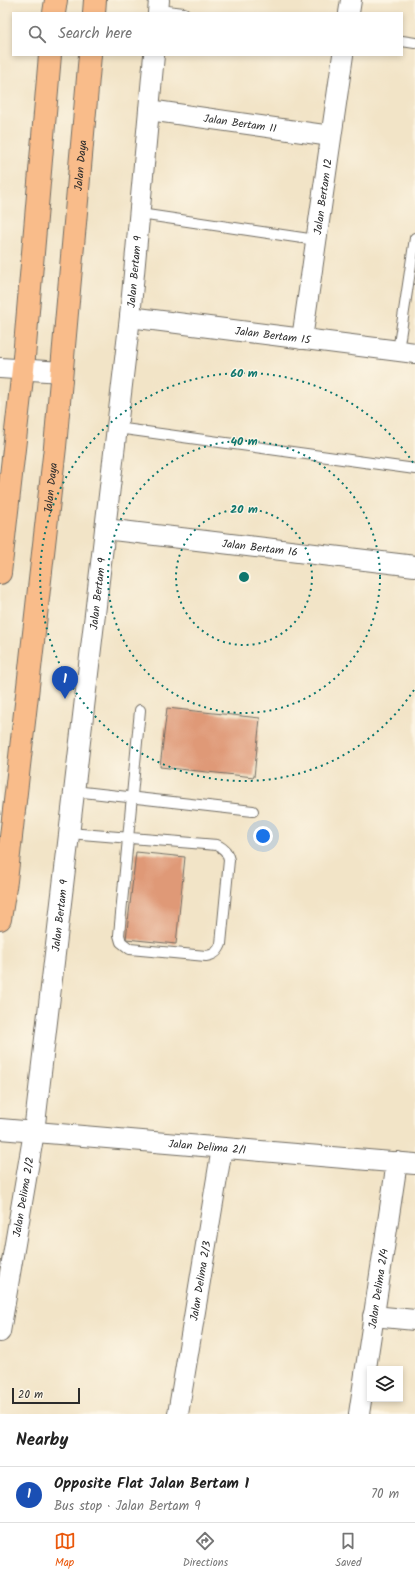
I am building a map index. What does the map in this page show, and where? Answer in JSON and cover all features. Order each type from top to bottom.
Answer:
[{"type":"main road","points":[[54,12],[56,0]]},
{"type":"main road","points":[[94,12],[95,0]]},
{"type":"main road","points":[[0,573],[23,369],[50,56]]},
{"type":"main road","name":"Jalan Daya","points":[[0,919],[6,881],[34,637],[62,372],[90,56]]},
{"type":"street","points":[[349,12],[351,0]]},
{"type":"street","name":"Jalan Bertam 9","points":[[34,1132],[130,318],[154,56]]},
{"type":"street","name":"Jalan Bertam 12","points":[[302,339],[343,56]]},
{"type":"street","name":"Jalan Bertam 11","points":[[149,110],[331,136]]},
{"type":"street","name":"Jalan Bertam 15","points":[[130,318],[406,352]]},
{"type":"street","points":[[0,368],[62,372]]},
{"type":"street","name":"Jalan Bertam 16","points":[[105,530],[415,566]]},
{"type":"street","name":"Jalan Delima 2/1","points":[[0,1129],[406,1163]]},
{"type":"street","name":"Jalan Delima 2/2","points":[[0,1332],[34,1132]]},
{"type":"street","name":"Jalan Delima 2/3","points":[[178,1414],[222,1148]]},
{"type":"street","name":"Jalan Delima 2/4","points":[[359,1414],[374,1316],[406,1163]]},
{"type":"street","points":[[374,1316],[415,1320]]},
{"type":"lane","points":[[158,8],[179,12]]},
{"type":"lane","points":[[403,41],[415,43]]},
{"type":"lane","points":[[140,214],[316,240]]},
{"type":"lane","points":[[406,352],[415,238]]},
{"type":"lane","points":[[117,428],[415,469]]},
{"type":"lane","points":[[69,833],[129,839],[217,846],[223,848],[228,853],[229,860],[221,944],[218,950],[213,955],[130,949],[121,942],[119,935],[129,839],[140,710]]},
{"type":"lane","points":[[74,791],[253,811]]},
{"type":"building","points":[[167,708],[260,718],[254,777],[160,767]]},
{"type":"building","points":[[136,852],[185,857],[176,944],[126,939]]},
{"type":"place","name":"Opposite Flat Jalan Bertam 1","points":[[65,699]]}]
